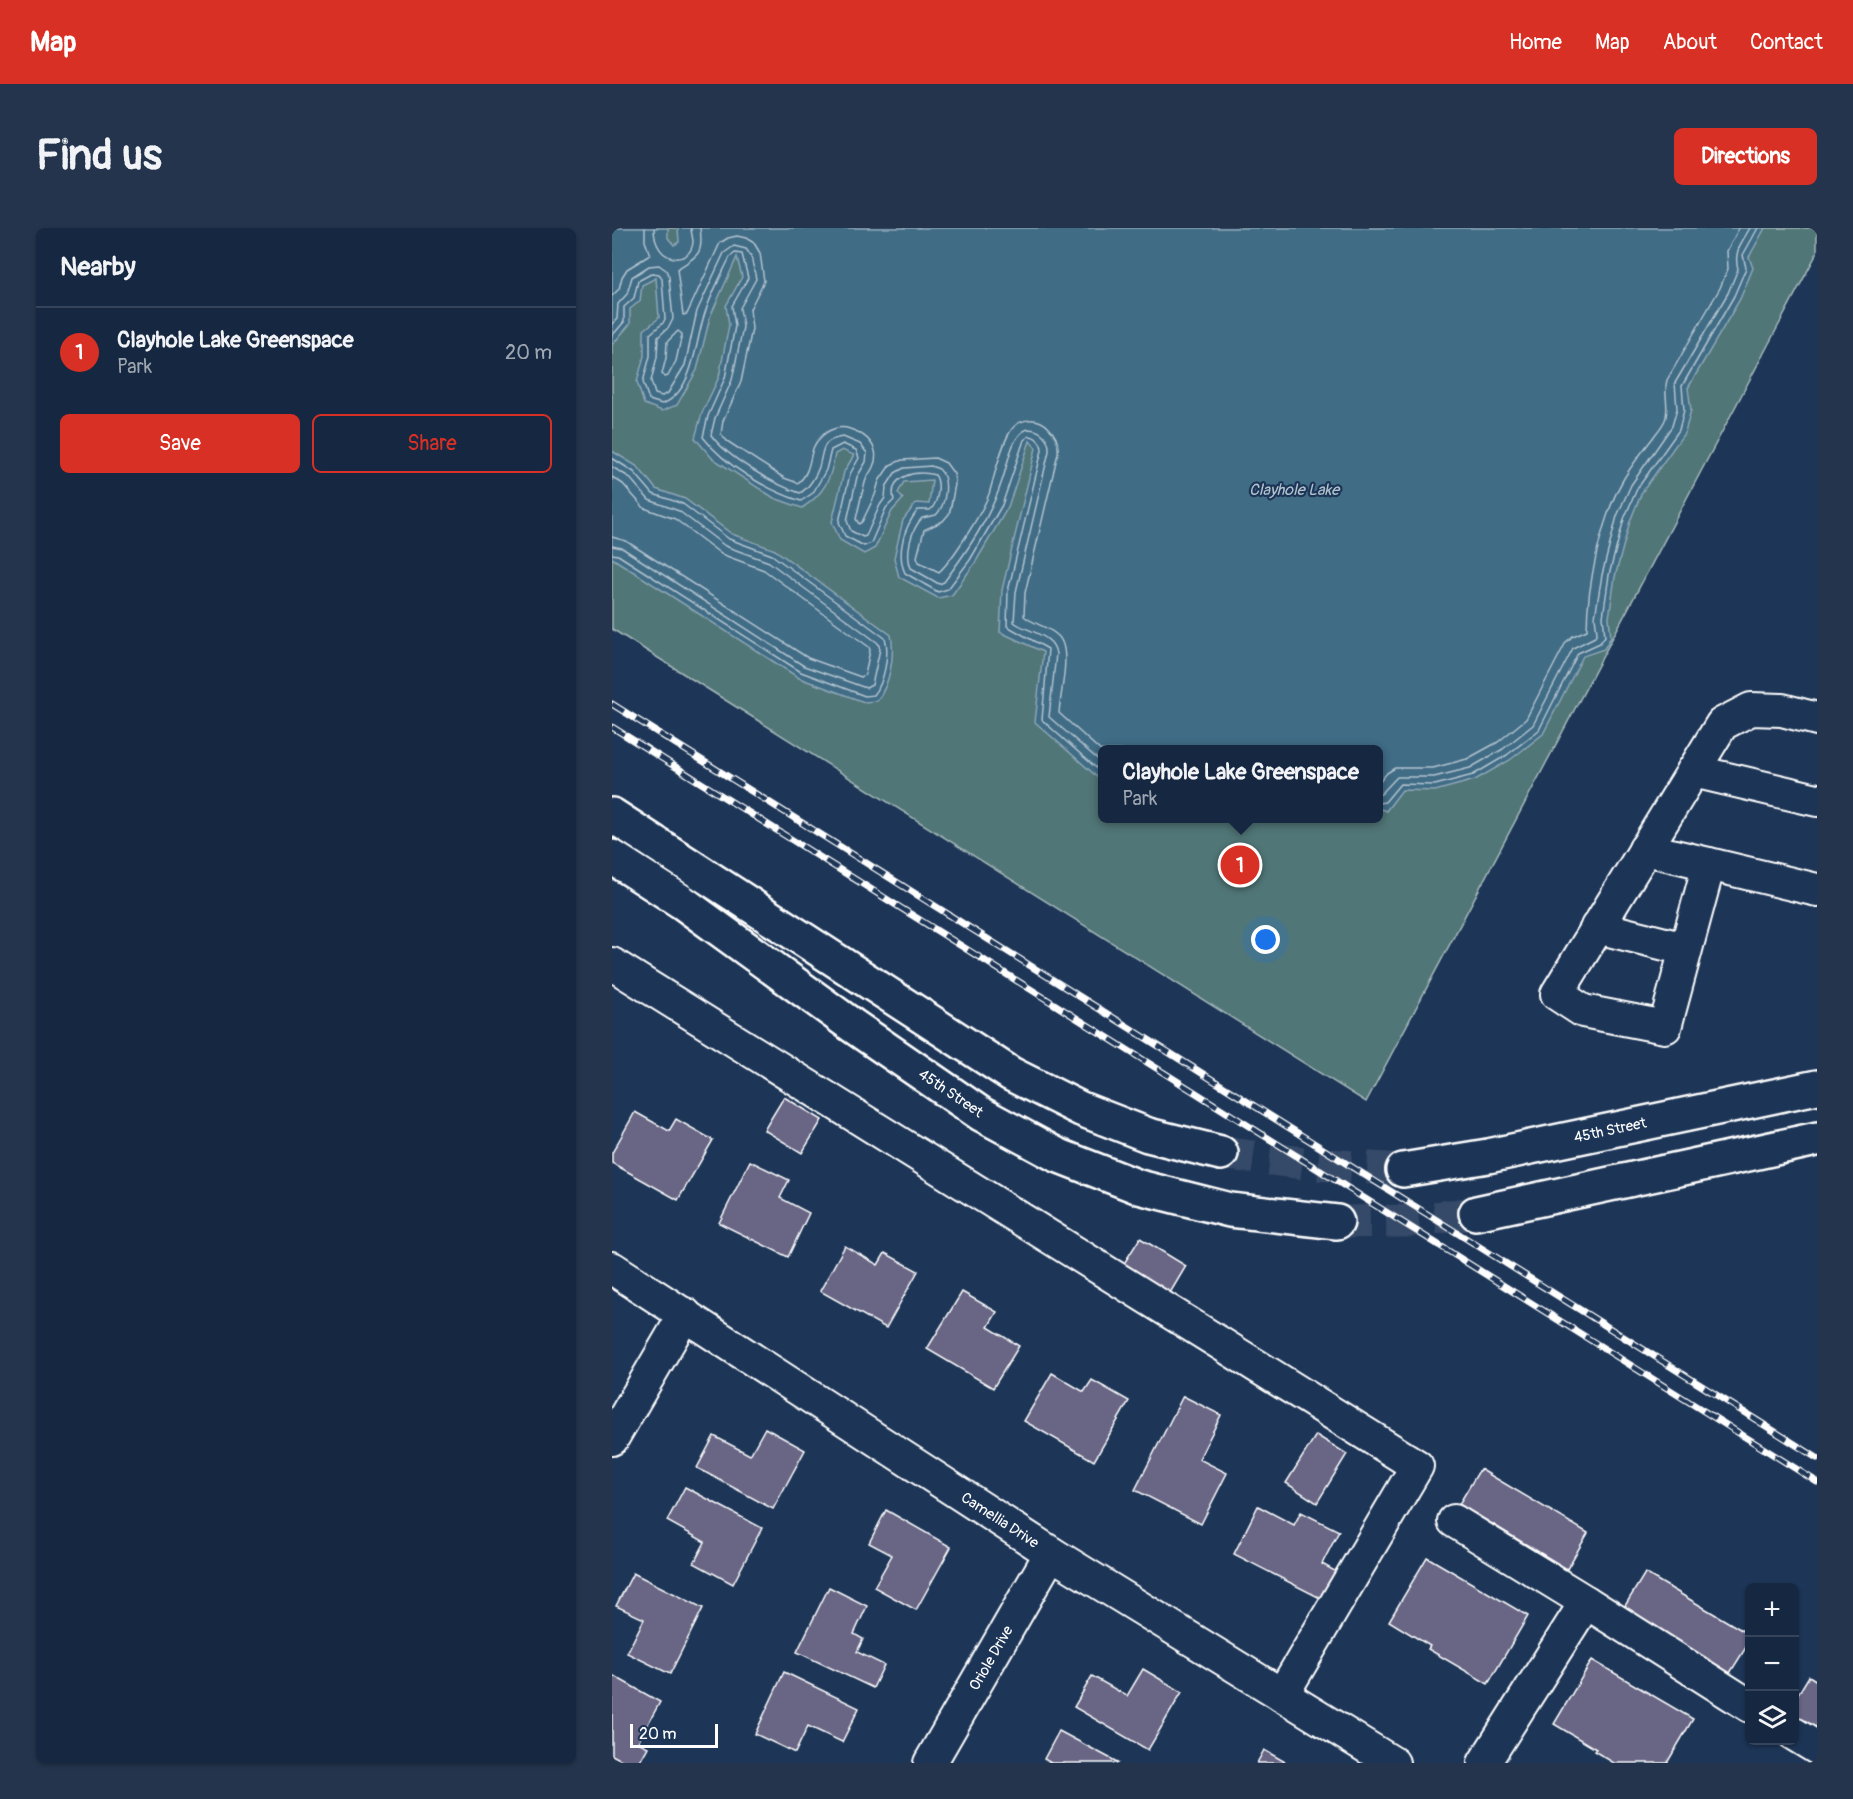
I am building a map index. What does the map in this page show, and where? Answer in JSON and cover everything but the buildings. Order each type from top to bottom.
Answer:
[{"type":"main road","points":[[612,814],[1011,1074],[1081,1109],[1148,1135],[1221,1153]]},
{"type":"main road","name":"45th Street","points":[[612,857],[682,902],[853,1026],[981,1114],[1057,1155],[1139,1187],[1230,1210],[1337,1222]]},
{"type":"main road","name":"45th Street","points":[[1403,1170],[1488,1156],[1817,1087]]},
{"type":"main road","points":[[1476,1213],[1817,1139]]},
{"type":"street","points":[[1708,864],[1665,1027],[1583,1011],[1557,994],[1722,724],[1751,709],[1782,710],[1817,719]]},
{"type":"street","points":[[1693,771],[1817,800]]},
{"type":"street","points":[[1645,849],[1817,890]]},
{"type":"street","points":[[1598,927],[1685,950]]},
{"type":"street","points":[[612,964],[1417,1466],[1282,1695]]},
{"type":"street","name":"Camellia Drive","points":[[612,1268],[1051,1554],[1393,1763]]},
{"type":"street","points":[[612,1439],[685,1314]]},
{"type":"street","points":[[1454,1521],[1745,1703]]},
{"type":"street","name":"Oriole Drive","points":[[930,1763],[1051,1554]]},
{"type":"street","points":[[1484,1763],[1586,1602]]},
{"type":"street","points":[[1799,1737],[1817,1748]]},
{"type":"green space","name":"Clayhole Lake","points":[[612,228],[1817,228],[1817,253],[1366,1102],[612,629]]},
{"type":"water","name":"Clayhole Lake","points":[[612,228],[668,228],[668,238],[674,245],[679,242],[678,228],[1765,228],[1749,257],[1753,268],[1740,299],[1688,388],[1691,410],[1685,432],[1642,492],[1630,521],[1615,577],[1609,618],[1611,637],[1604,649],[1583,656],[1543,734],[1510,760],[1475,780],[1435,791],[1402,790],[1386,811],[1383,810],[1383,745],[1098,745],[1098,777],[1035,722],[1043,652],[1000,632],[1002,590],[1036,448],[1030,441],[1008,507],[975,563],[952,595],[938,598],[899,577],[894,558],[903,520],[916,503],[929,504],[932,480],[904,482],[898,493],[903,499],[892,511],[875,548],[864,554],[840,540],[832,522],[844,472],[854,455],[842,450],[835,454],[825,485],[810,503],[802,508],[774,498],[712,458],[695,438],[702,413],[719,377],[729,325],[726,306],[742,277],[737,257],[710,317],[697,370],[677,405],[662,411],[644,404],[637,382],[644,356],[644,330],[659,318],[656,278],[642,285],[640,301],[630,309],[630,324],[612,345]]},
{"type":"water","points":[[612,451],[638,467],[656,489],[685,499],[732,534],[775,550],[891,635],[890,670],[877,701],[864,702],[799,678],[612,558]]},
{"type":"tunnel","points":[[1221,1153],[1311,1164],[1403,1170]]},
{"type":"tunnel","points":[[1337,1222],[1407,1221],[1476,1213]]},
{"type":"railway","points":[[612,704],[1817,1458]]},
{"type":"railway","points":[[612,727],[1817,1482]]},
{"type":"place","name":"Clayhole Lake Greenspace","points":[[1240,865]]}]
